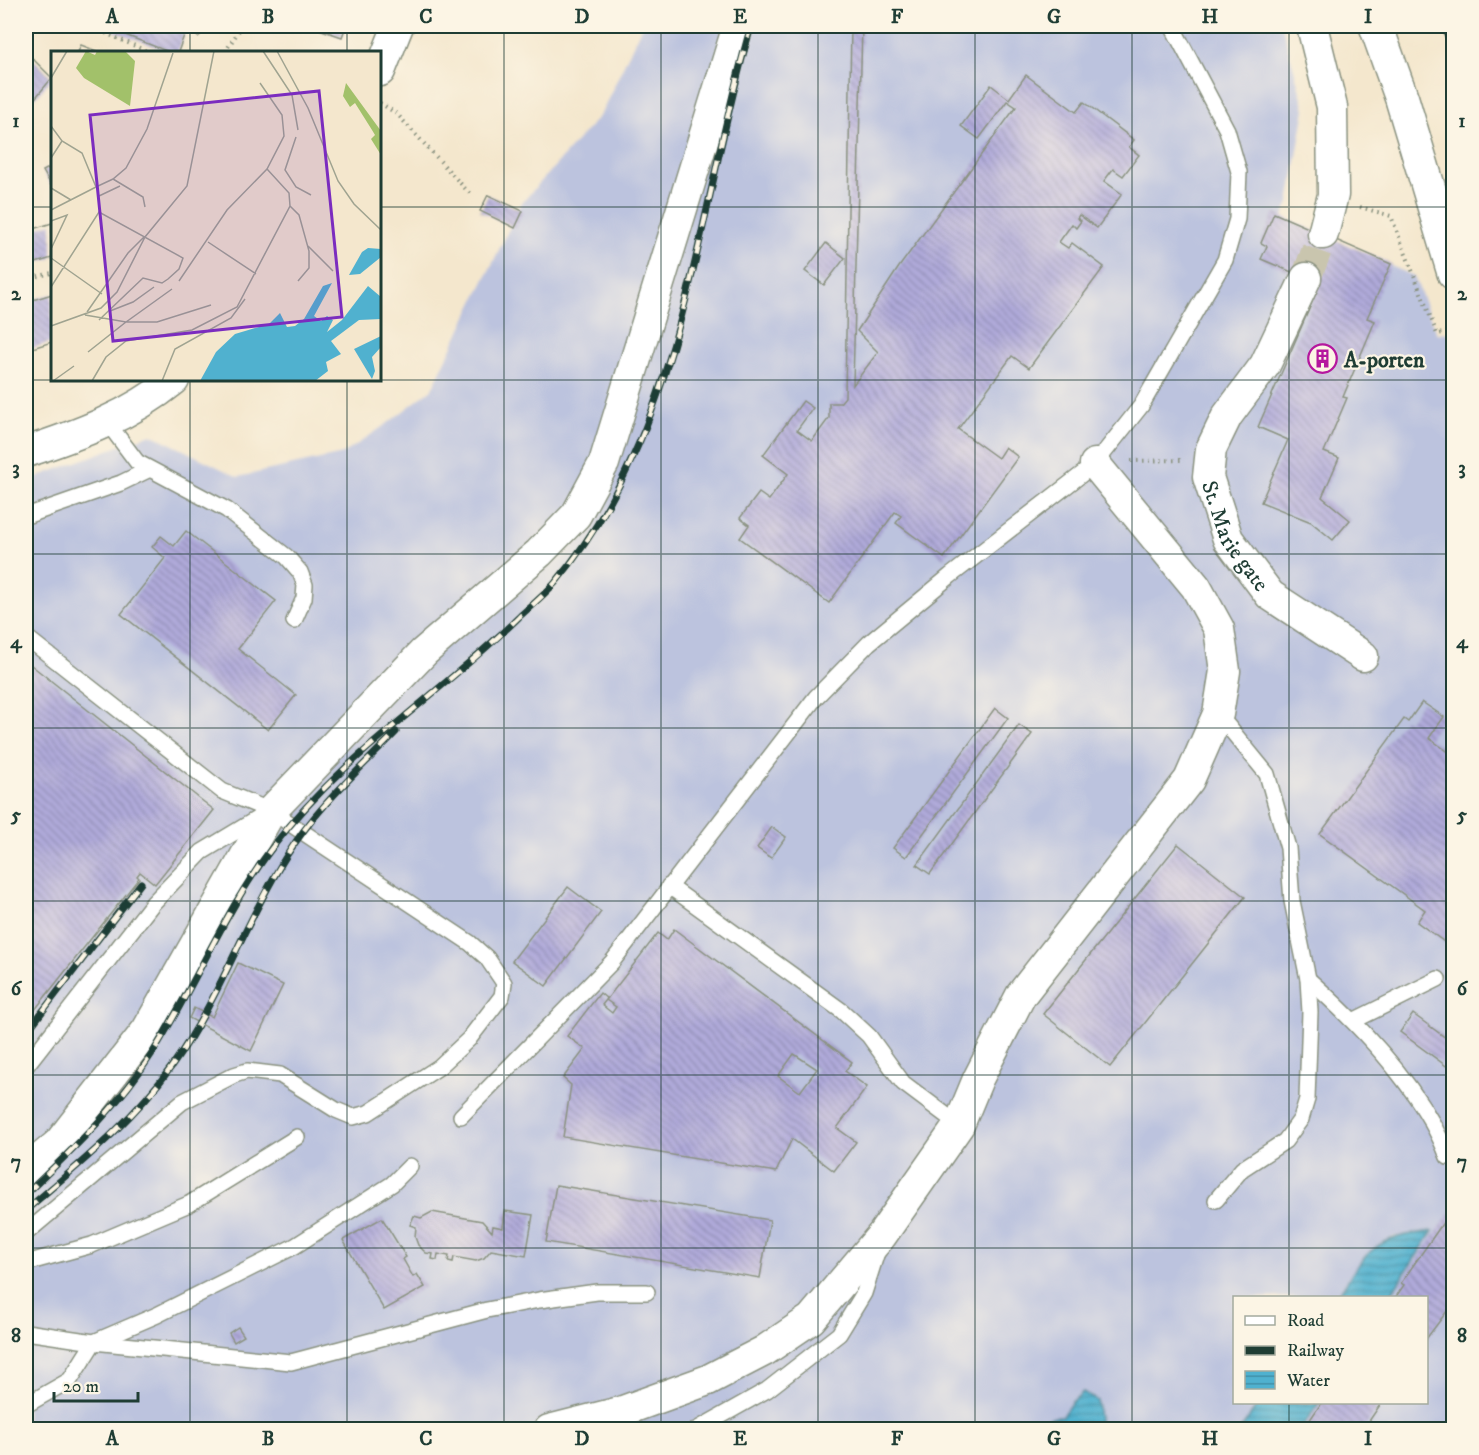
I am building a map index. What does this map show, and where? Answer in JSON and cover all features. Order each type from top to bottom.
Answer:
[{"type":"main road","points":[[1376,26],[1402,99],[1454,273]]},
{"type":"street","points":[[381,68],[398,26]]},
{"type":"street","points":[[26,1171],[59,1143],[147,1030],[271,811],[424,652],[539,553],[576,515],[604,463],[738,26]]},
{"type":"street","points":[[1312,26],[1332,107],[1334,195],[1323,234]]},
{"type":"street","name":"St. Marie gate","points":[[1306,278],[1265,365],[1227,416],[1211,449],[1208,477],[1228,539],[1270,595],[1363,656]]},
{"type":"street","points":[[26,452],[107,422],[157,393],[173,381]]},
{"type":"street","points":[[549,1430],[620,1412],[708,1380],[764,1351],[811,1319],[882,1235],[959,1125],[978,1079],[1021,996],[1189,780],[1218,714],[1225,671],[1219,629],[1196,587],[1095,464]]},
{"type":"lane","points":[[461,1116],[612,963],[816,697],[869,643],[950,576],[1095,464],[1141,406],[1191,323],[1225,260],[1237,219],[1239,172],[1227,130],[1172,26]]},
{"type":"lane","points":[[107,422],[137,462],[148,470],[226,510],[286,557],[300,573],[305,585],[304,598],[294,621]]},
{"type":"lane","points":[[26,516],[121,483],[148,470]]},
{"type":"lane","points":[[26,637],[222,791],[271,811],[470,943],[500,972],[504,983],[502,996],[469,1040],[439,1067],[368,1113],[353,1117],[336,1110],[280,1075],[268,1071],[247,1071],[234,1074],[201,1090],[146,1130],[26,1233]]},
{"type":"lane","points":[[1216,1200],[1242,1169],[1285,1141],[1301,1119],[1306,1108],[1310,1012],[1308,979],[1292,901],[1288,848],[1267,774],[1218,714]]},
{"type":"lane","points":[[26,1066],[153,903],[202,852],[271,811]]},
{"type":"lane","points":[[669,886],[842,1011],[869,1036],[903,1083],[959,1125]]},
{"type":"lane","points":[[1308,979],[1355,1020],[1426,1110],[1448,1156]]},
{"type":"lane","points":[[1355,1020],[1438,979]]},
{"type":"lane","points":[[26,1263],[92,1245],[189,1204],[297,1137]]},
{"type":"lane","points":[[26,1405],[70,1380],[94,1342],[157,1315],[295,1246],[392,1184],[410,1166]]},
{"type":"lane","points":[[696,1430],[767,1390],[839,1334],[864,1293],[882,1235]]},
{"type":"lane","points":[[26,1332],[94,1342],[291,1362],[487,1310],[597,1292],[648,1292]]},
{"type":"path","points":[[26,29],[49,26]]},
{"type":"path","points":[[89,26],[147,51]]},
{"type":"path","points":[[226,51],[242,26]]},
{"type":"path","points":[[381,104],[398,114],[472,196]]},
{"type":"path","points":[[1380,214],[1391,216],[1437,334],[1454,331]]},
{"type":"path","points":[[26,279],[51,273]]},
{"type":"path","points":[[1095,464],[1155,459],[1210,461]]},
{"type":"shaded area","points":[[642,26],[1282,26],[1305,109],[1289,203],[1282,219],[1414,276],[1437,334],[1450,332],[1453,345],[1453,1429],[1301,1429],[1318,1404],[1428,1404],[1428,1296],[1390,1296],[1432,1231],[1393,1237],[1356,1267],[1338,1296],[1233,1296],[1233,1404],[1258,1404],[1241,1429],[1100,1429],[1100,1425],[1072,1402],[1062,1416],[1042,1420],[1033,1430],[26,1430],[26,481],[151,434],[238,477],[343,454],[432,389],[521,204],[601,114]]},
{"type":"water","points":[[1433,1231],[1390,1296],[1338,1296],[1365,1256],[1374,1248],[1397,1237]]},
{"type":"water","points":[[1083,1392],[1097,1401],[1100,1429],[1033,1429],[1042,1420],[1062,1416]]},
{"type":"water","points":[[1258,1404],[1318,1404],[1301,1429],[1241,1429]]},
{"type":"building","points":[[102,26],[175,26],[186,30],[178,51],[166,51]]},
{"type":"building","points":[[192,26],[211,26],[198,37],[190,28]]},
{"type":"building","points":[[310,26],[346,26],[342,37]]},
{"type":"building","points":[[851,26],[862,26],[853,385],[878,352],[857,331],[899,267],[1016,107],[1007,101],[979,139],[961,126],[991,85],[1009,99],[1026,75],[1076,112],[1084,102],[1134,140],[1129,147],[1139,155],[1123,176],[1113,169],[1104,181],[1122,194],[1097,228],[1079,215],[1077,218],[1081,221],[1076,228],[1072,224],[1059,242],[1068,248],[1072,243],[1104,267],[1029,368],[1012,356],[958,429],[998,458],[1005,447],[1018,457],[944,558],[896,523],[901,516],[895,512],[829,603],[740,538],[749,525],[740,518],[759,493],[769,500],[788,474],[763,455],[803,401],[813,408],[797,430],[812,441],[829,418],[829,403],[840,403],[845,397]]},
{"type":"building","points":[[81,45],[96,51],[78,51]]},
{"type":"building","points":[[26,52],[51,79],[26,109]]},
{"type":"building","points":[[51,167],[51,185],[43,171]]},
{"type":"building","points":[[488,195],[523,211],[515,228],[480,211]]},
{"type":"building","name":"A-porten","points":[[1274,213],[1391,264],[1367,318],[1375,321],[1343,397],[1347,398],[1324,452],[1339,458],[1322,497],[1350,520],[1333,540],[1311,522],[1261,502],[1288,440],[1258,427],[1320,284],[1261,259],[1267,246],[1261,243]]},
{"type":"building","points":[[51,223],[51,258],[26,266],[26,231]]},
{"type":"building","points":[[826,243],[845,258],[824,285],[805,271]]},
{"type":"building","points":[[51,294],[51,342],[26,350],[26,302]]},
{"type":"building","points":[[186,531],[276,601],[238,649],[296,695],[268,730],[121,614],[165,558],[152,547],[161,536],[174,546]]},
{"type":"building","points":[[26,661],[214,810],[155,884],[140,872],[137,876],[139,878],[26,1021]]},
{"type":"building","points":[[1422,702],[1444,717],[1429,738],[1454,756],[1454,949],[1417,922],[1425,910],[1320,834],[1404,719],[1408,722]]},
{"type":"building","points":[[995,708],[1008,718],[906,857],[893,848]]},
{"type":"building","points":[[1019,725],[1032,734],[930,874],[917,865]]},
{"type":"building","points":[[772,827],[786,837],[771,858],[757,848]]},
{"type":"building","points":[[1178,844],[1245,897],[1110,1067],[1043,1014]]},
{"type":"building","points":[[568,887],[601,912],[546,986],[512,961]]},
{"type":"building","points":[[674,929],[852,1062],[845,1071],[867,1087],[837,1128],[856,1142],[834,1171],[792,1139],[776,1172],[563,1137],[571,1085],[563,1078],[585,1049],[567,1036],[600,993],[607,999],[658,933],[667,940]],"holes":[[[606,1000],[616,1007],[612,1013],[602,1005]],[[794,1054],[817,1069],[800,1092],[778,1076]]]},
{"type":"building","points":[[238,963],[283,985],[251,1051],[189,1018],[194,1008],[212,1017]]},
{"type":"building","points":[[1413,1014],[1454,1044],[1454,1081],[1449,1078],[1453,1071],[1400,1032]]},
{"type":"building","points":[[556,1185],[770,1220],[760,1278],[546,1242]]},
{"type":"building","points":[[1454,1207],[1454,1302],[1428,1336],[1428,1296],[1396,1296],[1404,1285],[1401,1283]]},
{"type":"building","points":[[505,1211],[533,1215],[526,1256],[491,1250],[484,1258],[476,1261],[454,1257],[453,1262],[448,1261],[449,1256],[438,1254],[437,1260],[432,1259],[433,1254],[426,1253],[418,1245],[415,1237],[416,1227],[410,1225],[414,1216],[421,1218],[432,1212],[482,1221],[492,1232],[493,1226],[503,1228]]},
{"type":"building","points":[[382,1218],[406,1257],[403,1259],[413,1277],[417,1274],[425,1287],[384,1310],[343,1240]]},
{"type":"building","points":[[238,1327],[244,1336],[234,1342],[229,1333]]},
{"type":"building","points":[[1321,1404],[1381,1404],[1363,1430],[1303,1430]]},
{"type":"tunnel","points":[[1306,278],[1323,234]]},
{"type":"railway","points":[[26,1194],[94,1127],[140,1072],[169,1026],[257,868],[302,812],[361,754],[489,645],[546,592],[599,522],[633,456],[660,388],[682,316],[732,97],[751,26]]},
{"type":"railway","points":[[1444,26],[1454,52]]},
{"type":"railway","points":[[26,1210],[122,1125],[172,1066],[204,1015],[258,907],[298,838],[338,790],[396,732]]},
{"type":"railway","points":[[26,1033],[141,883]]},
{"type":"place","name":"A-porten","points":[[1323,359]]}]
